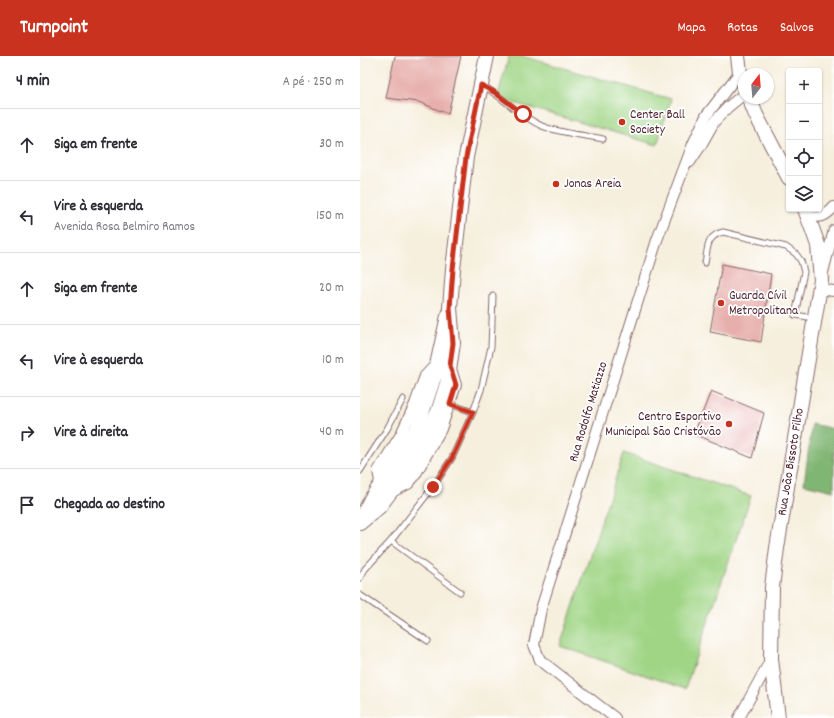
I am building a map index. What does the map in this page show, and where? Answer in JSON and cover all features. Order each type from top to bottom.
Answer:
[{"type":"main road","points":[[391,486],[410,467],[430,413],[441,368],[453,343],[450,308],[466,157],[487,56]]},
{"type":"main road","points":[[738,56],[740,68]]},
{"type":"main road","points":[[751,104],[788,176]]},
{"type":"main road","name":"Rua João Bissoto Filho","points":[[778,718],[771,659],[772,587],[820,284],[818,245],[806,212]]},
{"type":"main road","points":[[360,522],[379,507],[391,486],[405,449],[422,432]]},
{"type":"street","name":"Rua Rodolfo Matiazzo","points":[[615,718],[540,660],[534,645],[541,609],[655,248],[692,144],[706,116],[738,82]]},
{"type":"street","name":"Rua Rodolfo Matiazzo","points":[[682,174],[700,148],[714,122],[728,106],[738,98]]},
{"type":"street","points":[[806,212],[820,218],[834,207]]},
{"type":"street","points":[[834,230],[820,284],[834,291]]},
{"type":"street","points":[[441,368],[456,385],[450,404],[436,440],[414,476],[408,484],[391,486],[378,470],[400,436],[415,404],[425,376],[441,368]]},
{"type":"street","points":[[739,718],[771,659]]},
{"type":"lane","points":[[481,85],[494,92],[540,125],[551,129],[603,139]]},
{"type":"lane","points":[[705,263],[709,241],[715,234],[723,232],[786,247],[796,254],[801,261],[804,272],[795,315],[815,318]]},
{"type":"lane","points":[[360,578],[365,569],[391,542],[433,487],[452,458],[473,412],[481,390],[491,347],[494,296]]},
{"type":"lane","points":[[360,471],[387,429],[403,399]]},
{"type":"lane","points":[[450,404],[473,412]]},
{"type":"lane","points":[[391,542],[460,592]]},
{"type":"lane","points":[[360,595],[428,642]]},
{"type":"green space","name":"Center Ball Society","points":[[509,56],[522,56],[671,99],[657,145],[497,98]]},
{"type":"green space","points":[[812,424],[834,429],[834,491],[804,484]]},
{"type":"green space","points":[[624,453],[751,496],[685,689],[560,646]]},
{"type":"building","points":[[395,56],[461,56],[448,114],[419,102],[386,98]]},
{"type":"building","name":"Guarda Cívil Metropolitana","points":[[722,264],[771,274],[761,342],[710,332]]},
{"type":"building","name":"Centro Esportivo Municipal São Cristóvão","points":[[711,391],[764,413],[752,458],[694,434]]},
{"type":"place","name":"Center Ball Society","points":[[622,122]]},
{"type":"place","name":"Jonas Areia","points":[[556,184]]},
{"type":"place","name":"Guarda Cívil Metropolitana","points":[[721,303]]},
{"type":"place","name":"Centro Esportivo Municipal São Cristóvão","points":[[729,424]]},
{"type":"route","points":[[433,487],[452,458],[473,412],[450,404],[456,385],[450,366],[453,343],[450,308],[466,157],[481,85],[494,92],[523,114]]}]
